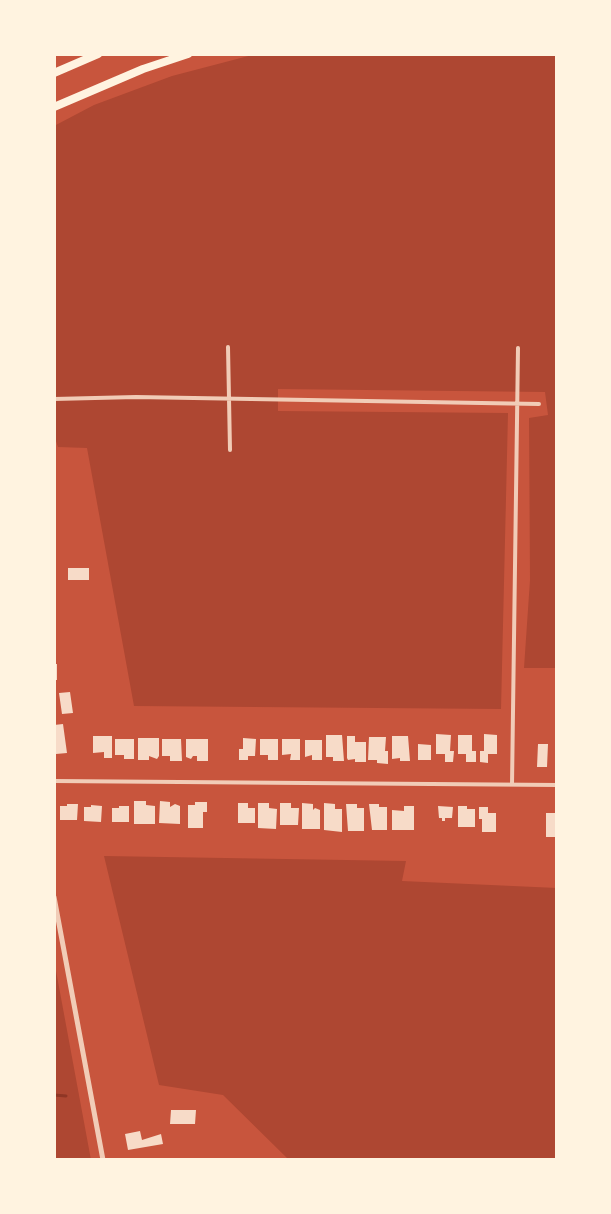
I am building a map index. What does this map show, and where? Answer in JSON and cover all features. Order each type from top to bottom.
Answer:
[{"type":"highway","points":[[54,73],[98,54]]},
{"type":"highway","points":[[54,107],[143,69],[188,54]]},
{"type":"street","points":[[228,347],[230,450]]},
{"type":"street","points":[[512,784],[518,348]]},
{"type":"street","points":[[54,399],[136,397],[539,404]]},
{"type":"street","points":[[54,781],[557,785]]},
{"type":"street","points":[[54,897],[103,1160]]},
{"type":"shaded area","points":[[256,54],[557,54],[557,668],[524,668],[530,580],[529,418],[548,415],[545,392],[278,389],[278,411],[508,413],[501,709],[134,706],[87,448],[58,447],[54,435],[54,126],[94,105],[172,76]]},
{"type":"shaded area","points":[[104,856],[406,861],[402,881],[557,888],[557,1160],[270,1160],[287,1158],[223,1095],[159,1085]]},
{"type":"shaded area","points":[[54,960],[91,1160],[54,1160]]},
{"type":"building","points":[[68,568],[89,568],[89,580],[68,580]]},
{"type":"building","points":[[54,664],[57,664],[57,680],[54,680]]},
{"type":"building","points":[[70,692],[73,713],[62,714],[59,693]]},
{"type":"building","points":[[63,724],[67,753],[56,754],[54,725]]},
{"type":"building","points":[[436,734],[451,735],[450,751],[454,751],[453,762],[445,762],[445,754],[436,754]]},
{"type":"building","points":[[484,734],[497,735],[497,754],[488,754],[488,763],[480,762],[480,751],[484,751]]},
{"type":"building","points":[[326,735],[342,735],[344,761],[333,761],[333,757],[326,757]]},
{"type":"building","points":[[458,735],[472,735],[472,751],[476,751],[476,762],[466,762],[466,754],[458,754]]},
{"type":"building","points":[[93,736],[112,736],[112,758],[104,758],[104,752],[93,753]]},
{"type":"building","points":[[347,736],[355,736],[355,742],[366,742],[366,762],[348,760]]},
{"type":"building","points":[[392,736],[408,736],[410,761],[400,761],[400,758],[392,759]]},
{"type":"building","points":[[369,737],[386,737],[385,751],[388,751],[388,764],[368,760]]},
{"type":"building","points":[[138,738],[159,738],[157,759],[149,756],[149,760],[138,760]]},
{"type":"building","points":[[243,738],[256,739],[255,756],[248,756],[248,760],[239,760],[239,749],[243,749]]},
{"type":"building","points":[[115,739],[134,739],[134,759],[124,759],[124,755],[115,755]]},
{"type":"building","points":[[162,739],[181,739],[182,761],[170,761],[170,756],[162,756]]},
{"type":"building","points":[[186,739],[208,739],[208,761],[197,761],[197,756],[191,759],[186,757]]},
{"type":"building","points":[[260,739],[278,739],[278,760],[268,760],[268,755],[260,755]]},
{"type":"building","points":[[282,739],[300,739],[300,760],[290,760],[291,754],[282,755]]},
{"type":"building","points":[[305,740],[322,740],[322,760],[312,760],[312,755],[305,757]]},
{"type":"building","points":[[418,744],[431,745],[431,760],[418,760]]},
{"type":"building","points":[[538,744],[548,744],[547,767],[537,767]]},
{"type":"building","points":[[134,801],[146,801],[146,805],[155,806],[155,824],[134,824]]},
{"type":"building","points":[[160,801],[170,802],[170,807],[175,804],[180,806],[180,824],[159,823]]},
{"type":"building","points":[[195,802],[207,802],[207,812],[203,812],[203,828],[188,828],[188,805],[195,805]]},
{"type":"building","points":[[238,803],[248,803],[248,808],[255,808],[255,823],[238,823]]},
{"type":"building","points":[[258,803],[269,803],[269,808],[277,809],[276,829],[258,828]]},
{"type":"building","points":[[280,803],[291,803],[291,808],[299,808],[298,825],[280,825]]},
{"type":"building","points":[[302,803],[313,804],[313,810],[315,808],[320,810],[320,829],[302,829]]},
{"type":"building","points":[[324,803],[335,804],[335,809],[342,809],[342,832],[324,830]]},
{"type":"building","points":[[67,804],[78,804],[77,820],[60,820],[60,806],[67,806]]},
{"type":"building","points":[[346,804],[357,804],[357,808],[364,808],[364,831],[348,831]]},
{"type":"building","points":[[369,804],[387,807],[387,830],[372,830]]},
{"type":"building","points":[[91,805],[102,806],[101,822],[84,821],[84,807],[91,807]]},
{"type":"building","points":[[119,806],[129,806],[129,822],[112,822],[112,808],[119,808]]},
{"type":"building","points":[[404,806],[414,806],[414,830],[392,830],[392,810],[404,811]]},
{"type":"building","points":[[438,806],[453,807],[452,818],[445,818],[445,821],[442,821],[442,818],[439,818]]},
{"type":"building","points":[[458,806],[475,809],[475,827],[458,827]]},
{"type":"building","points":[[479,807],[488,807],[488,813],[496,813],[496,832],[482,832]]},
{"type":"building","points":[[546,813],[557,813],[557,837],[546,837]]},
{"type":"building","points":[[171,1110],[196,1110],[195,1124],[170,1124]]},
{"type":"building","points":[[140,1131],[142,1140],[161,1134],[163,1144],[128,1150],[125,1134]]},
{"type":"waterway","points":[[54,1095],[66,1096]]}]
